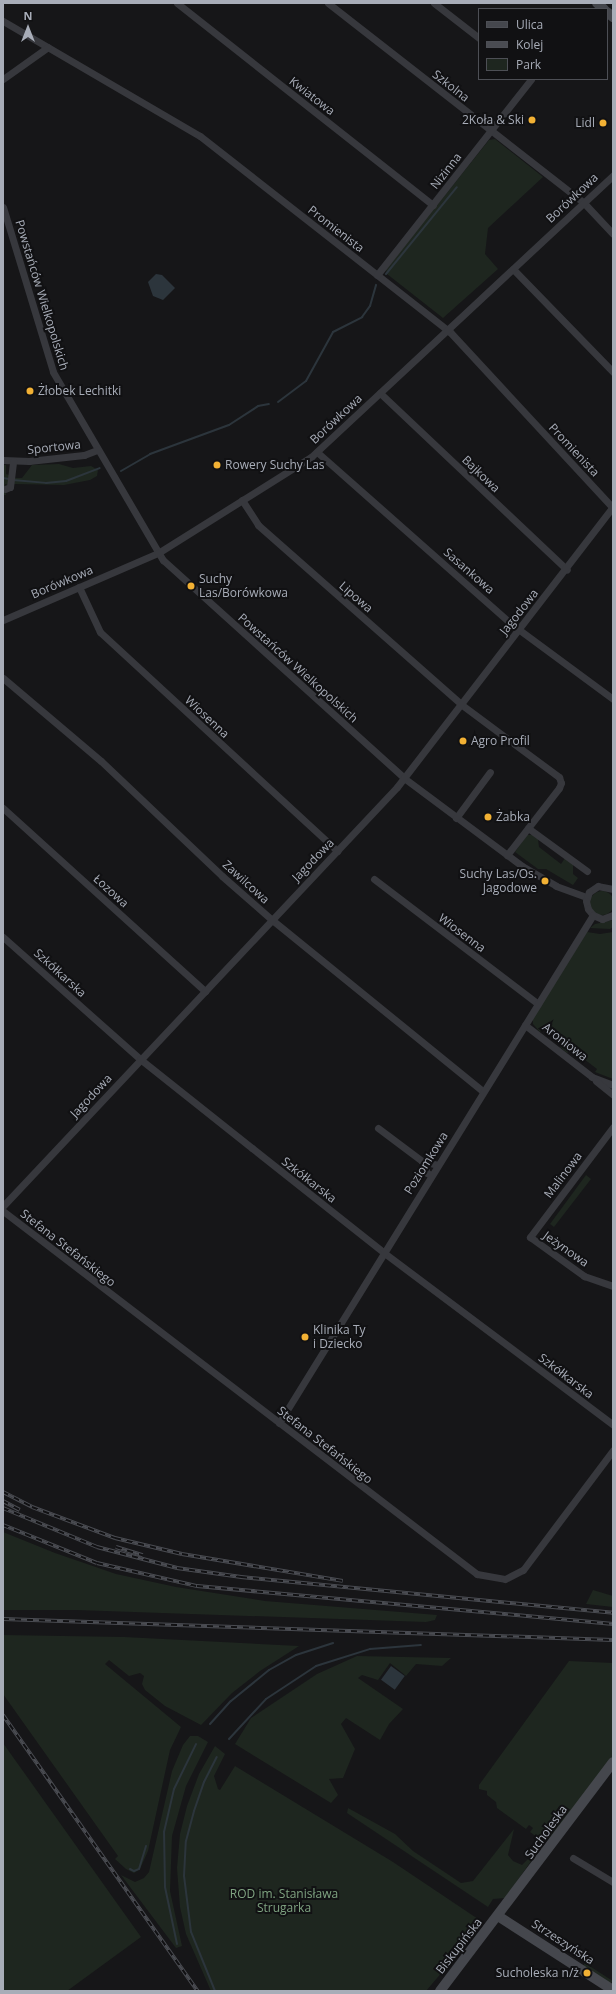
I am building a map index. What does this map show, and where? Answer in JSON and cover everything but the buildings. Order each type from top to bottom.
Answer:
[{"type":"street","name":"Kwiatowa","points":[[177,3],[433,205]]},
{"type":"street","name":"Szkolna","points":[[328,3],[490,131],[584,202],[613,234]]},
{"type":"street","points":[[434,3],[478,37]]},
{"type":"street","name":"Promienista","points":[[3,21],[200,136],[446,330],[613,508]]},
{"type":"street","points":[[3,79],[48,47]]},
{"type":"street","name":"Nizinna","points":[[377,275],[530,80]]},
{"type":"street","name":"Borówkowa","points":[[3,620],[158,553],[317,452],[613,175]]},
{"type":"street","name":"Powstańców Wielkopolskich","points":[[3,207],[49,363],[97,450],[162,560],[404,778],[507,855],[545,880],[587,897]]},
{"type":"street","points":[[513,269],[613,372]]},
{"type":"street","name":"Bajkowa","points":[[380,393],[567,570]]},
{"type":"street","name":"Sportowa","points":[[3,460],[13,461],[84,455],[97,450]]},
{"type":"street","name":"Sasankowa","points":[[317,452],[519,630],[613,699]]},
{"type":"street","name":"Sportowa","points":[[8,487],[12,475],[13,461]]},
{"type":"street","name":"Lipowa","points":[[242,500],[258,525],[462,705],[559,776],[561,783],[559,788],[528,828]]},
{"type":"street","name":"Jagodowa","points":[[3,1206],[404,778],[567,570],[613,508]]},
{"type":"street","name":"Wiosenna","points":[[79,586],[100,632],[337,851]]},
{"type":"street","name":"Zawilcowa","points":[[3,678],[101,761],[222,876],[271,919],[484,1091]]},
{"type":"street","points":[[456,818],[490,772]]},
{"type":"street","name":"Łozowa","points":[[3,808],[205,991]]},
{"type":"street","points":[[507,855],[528,828],[587,871]]},
{"type":"street","name":"Wiosenna","points":[[374,879],[538,1004]]},
{"type":"street","points":[[613,889],[598,886],[587,897],[588,909],[593,915],[602,919],[613,915]]},
{"type":"street","name":"Poziomkowa","points":[[279,1423],[383,1252],[593,915]]},
{"type":"street","name":"Szkółkarska","points":[[3,937],[140,1059],[383,1252],[613,1425]]},
{"type":"street","name":"Aroniowa","points":[[525,1025],[592,1077],[613,1096]]},
{"type":"street","name":"Aroniowa","points":[[592,1077],[613,1085]]},
{"type":"street","name":"Malinowa","points":[[530,1237],[613,1127]]},
{"type":"street","points":[[378,1128],[422,1161],[431,1175]]},
{"type":"street","points":[[422,1161],[438,1164]]},
{"type":"street","name":"Stefana Stefańskiego","points":[[3,1211],[467,1568],[477,1574],[495,1579],[513,1577],[523,1570],[613,1450]]},
{"type":"street","name":"Jeżynowa","points":[[530,1237],[584,1276],[613,1286]]},
{"type":"street","name":"Sucholeska","points":[[498,1916],[613,1762]]},
{"type":"street","points":[[574,1858],[613,1882]]},
{"type":"street","name":"Strzeszyńska","points":[[498,1916],[613,1990]]},
{"type":"street","name":"Biskupińska","points":[[440,1991],[498,1916]]},
{"type":"green space","points":[[495,139],[543,177],[488,228],[485,254],[498,269],[443,318],[387,274],[386,269],[489,140]]},
{"type":"green space","points":[[59,464],[73,468],[91,466],[98,470],[97,476],[90,480],[64,485],[14,484],[14,478],[22,478],[32,465]]},
{"type":"green space","points":[[3,465],[6,465],[6,474],[9,475],[8,485],[5,484],[6,495],[3,495]]},
{"type":"green space","points":[[527,835],[534,835],[538,839],[539,847],[561,864],[565,858],[573,864],[573,874],[578,878],[573,885],[546,869],[538,869],[515,852]]},
{"type":"green space","points":[[602,891],[611,894],[614,903],[611,912],[602,915],[593,912],[590,903],[593,894]]},
{"type":"green space","points":[[613,920],[613,927],[610,929],[590,928],[595,924]]},
{"type":"green space","points":[[587,932],[600,934],[613,932],[613,1079],[595,1072],[597,1069],[571,1049],[567,1053],[560,1047],[563,1043],[543,1027],[540,1032],[533,1024],[533,1018]]},
{"type":"green space","points":[[586,1175],[591,1179],[554,1227],[550,1224]]},
{"type":"green space","points":[[3,1532],[55,1553],[116,1574],[176,1587],[265,1601],[437,1615],[435,1620],[426,1622],[76,1610],[3,1610]]},
{"type":"green space","points":[[593,1590],[613,1596],[613,1607],[586,1604]]},
{"type":"green space","points":[[3,1635],[124,1637],[299,1646],[260,1671],[232,1693],[201,1725],[165,1706],[145,1690],[142,1684],[144,1676],[140,1673],[129,1676],[109,1660],[105,1664],[181,1727],[170,1750],[148,1851],[140,1869],[134,1873],[126,1869],[115,1859],[118,1856],[3,1694]]},
{"type":"green space","points":[[357,1656],[451,1658],[442,1666],[416,1664],[406,1676],[390,1663],[378,1680],[362,1675],[358,1678],[403,1709],[389,1724],[380,1740],[346,1718],[341,1724],[355,1749],[343,1778],[329,1779],[338,1795],[331,1803],[235,1744],[251,1718],[317,1674]]},
{"type":"green space","points":[[569,1661],[613,1663],[613,1756],[574,1809],[547,1842],[544,1842],[530,1832],[533,1828],[529,1825],[526,1829],[497,1808],[496,1802],[487,1795],[487,1791],[479,1789],[479,1785]]},
{"type":"green space","points":[[190,1736],[198,1736],[208,1742],[186,1786],[172,1836],[170,1891],[182,1946],[176,1948],[121,1875],[135,1882],[144,1878],[149,1872],[172,1771],[183,1745]]},
{"type":"green space","points":[[3,1743],[141,1937],[67,1991],[3,1991]]},
{"type":"green space","name":"ROD im. Stanisława Strugarka","points":[[215,1746],[225,1754],[214,1776],[218,1789],[220,1790],[235,1766],[393,1862],[484,1923],[426,1991],[211,1991],[186,1934],[180,1907],[177,1868],[180,1834],[187,1806],[199,1774]]},
{"type":"green space","points":[[348,1808],[395,1834],[413,1851],[461,1883],[473,1881],[514,1829],[508,1855],[513,1861],[522,1865],[531,1856],[534,1857],[505,1898],[493,1899],[488,1907],[347,1813]]},
{"type":"green space","points":[[585,1963],[613,1981],[610,1984],[583,1966]]},
{"type":"shaded area","points":[[156,274],[162,275],[175,288],[163,300],[153,296],[148,282]]},
{"type":"shaded area","points":[[391,1666],[405,1676],[395,1690],[381,1680]]},
{"type":"waterway","points":[[386,274],[457,187]]},
{"type":"waterway","points":[[278,402],[306,381],[333,332],[362,317],[370,306],[376,285]]},
{"type":"waterway","points":[[121,471],[150,454],[229,425],[258,406],[269,404]]},
{"type":"waterway","points":[[13,480],[46,483],[66,481],[100,468]]},
{"type":"waterway","points":[[3,478],[9,479]]},
{"type":"waterway","points":[[210,1724],[231,1701],[269,1670],[296,1655],[333,1643]]},
{"type":"waterway","points":[[229,1739],[266,1699],[316,1666],[370,1649],[421,1645]]},
{"type":"waterway","points":[[177,1944],[165,1887],[164,1832],[174,1789],[196,1744]]},
{"type":"waterway","points":[[215,1991],[191,1932],[184,1876],[186,1841],[194,1811],[204,1782],[217,1757]]},
{"type":"waterway","points":[[130,1869],[134,1871],[139,1869],[146,1846]]},
{"type":"railway","points":[[3,1492],[32,1507],[115,1538],[182,1554],[343,1581]]},
{"type":"railway","points":[[3,1501],[20,1510]]},
{"type":"railway","points":[[3,1508],[97,1547],[177,1568],[241,1577],[613,1613]]},
{"type":"railway","points":[[3,1525],[97,1563],[197,1586],[613,1624]]},
{"type":"railway","points":[[116,1547],[143,1555]]},
{"type":"railway","points":[[3,1619],[613,1640]]},
{"type":"railway","points":[[3,1715],[198,1991]]},
{"type":"place","name":"2Koła & Ski","points":[[532,120]]},
{"type":"place","name":"Lidl","points":[[603,123]]},
{"type":"place","name":"Żłobek Lechitki","points":[[30,391]]},
{"type":"place","name":"Rowery Suchy Las","points":[[217,465]]},
{"type":"place","name":"Suchy Las/Borówkowa","points":[[191,586]]},
{"type":"place","name":"Agro Profil","points":[[463,741]]},
{"type":"place","name":"Żabka","points":[[488,817]]},
{"type":"place","name":"Suchy Las/Os. Jagodowe","points":[[545,881]]},
{"type":"place","name":"Klinika Ty i Dziecko","points":[[305,1337]]},
{"type":"place","name":"Sucholeska n/ż","points":[[587,1973]]}]
